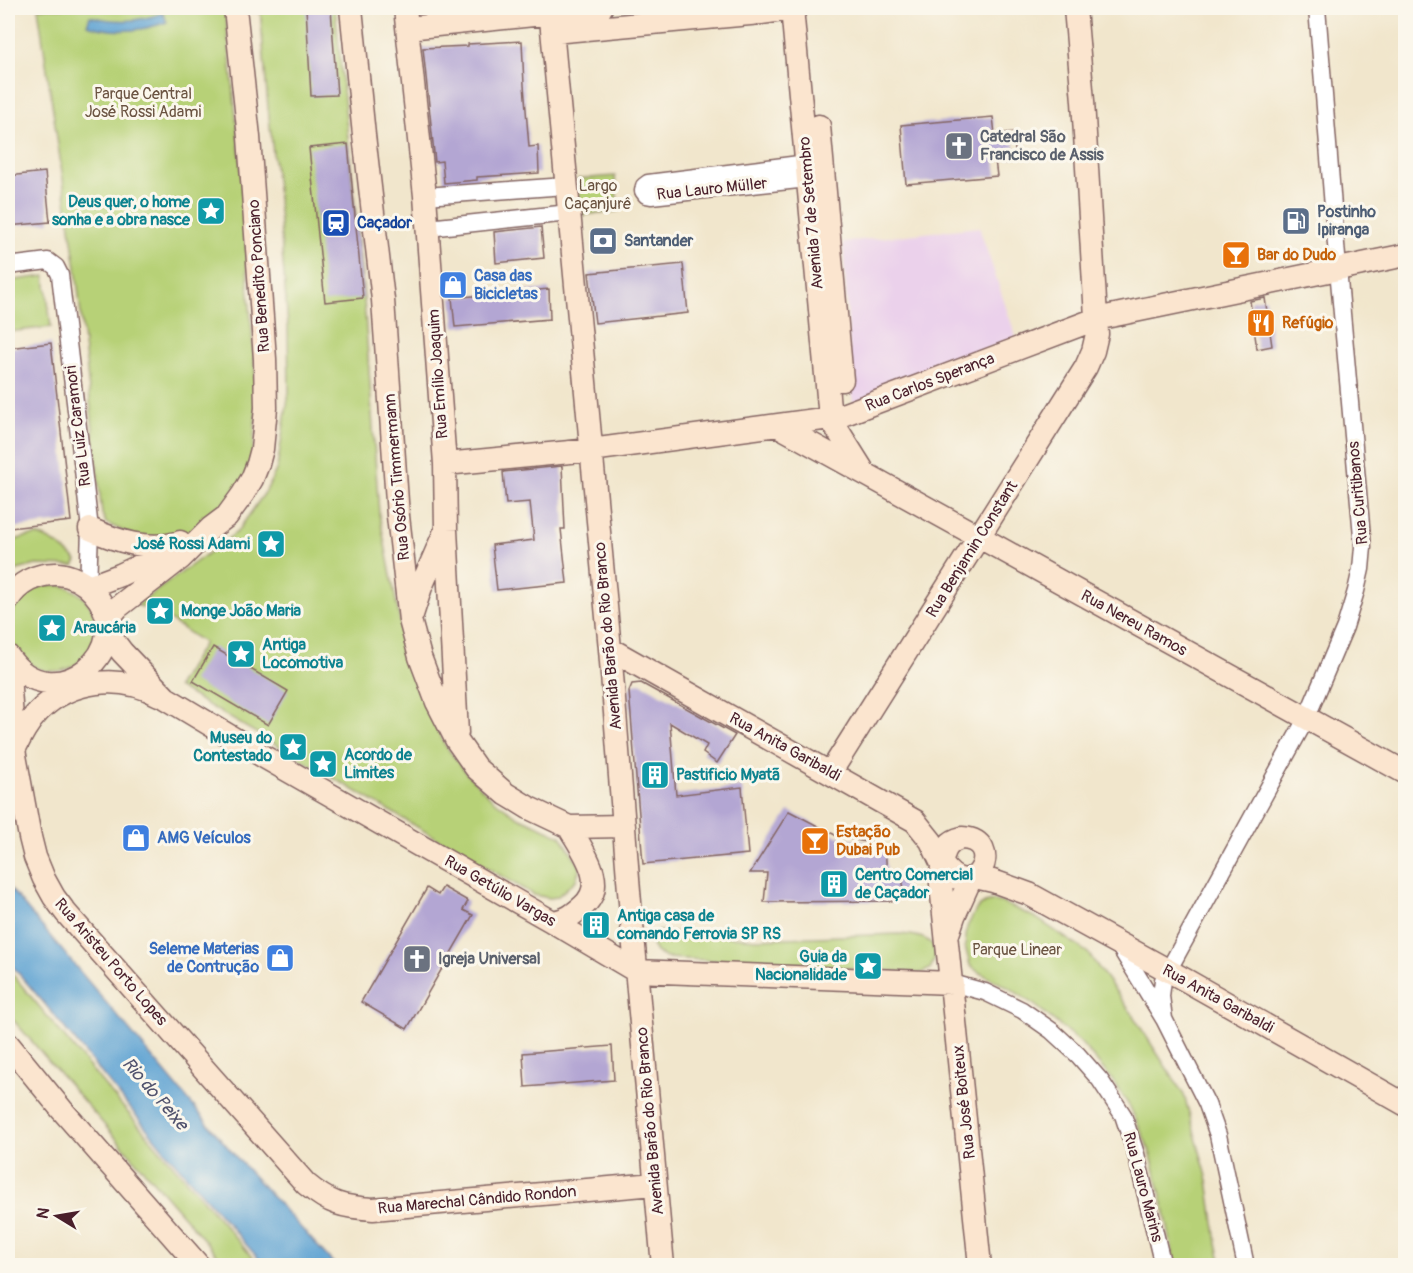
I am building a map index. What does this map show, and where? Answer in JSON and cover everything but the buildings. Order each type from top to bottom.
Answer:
[{"type":"main road","name":"Rua Benedito Ponciano","points":[[107,626],[118,607],[180,558],[227,516],[252,479],[262,449],[266,408],[265,359],[251,171],[235,8]]},
{"type":"main road","name":"Rua Osório Timmermann","points":[[351,8],[383,300],[398,516],[410,620],[420,657],[437,702],[458,741],[476,768],[507,794],[529,808],[569,827],[624,826]]},
{"type":"main road","points":[[551,17],[601,8]]},
{"type":"main road","points":[[407,18],[761,13],[794,8]]},
{"type":"main road","name":"Avenida 7 de Setembro","points":[[794,8],[815,170],[838,416]]},
{"type":"main road","name":"Avenida 7 de Setembro","points":[[807,8],[815,170]]},
{"type":"main road","name":"Rua Benjamin Constant","points":[[830,773],[1086,367],[1093,351],[1096,318],[1075,8]]},
{"type":"main road","name":"Avenida Barão do Rio Branco","points":[[551,17],[610,649],[663,1266]]},
{"type":"main road","name":"Rua Emílio Joaquim","points":[[407,18],[428,228],[445,464],[446,530],[458,741]]},
{"type":"main road","name":"Rua Carlos Sperança","points":[[445,464],[591,450],[838,416],[1096,318],[1406,255]]},
{"type":"main road","name":"Rua Nereu Ramos","points":[[838,416],[863,472],[1406,773]]},
{"type":"main road","points":[[777,425],[863,472]]},
{"type":"main road","name":"Rua Benedito Ponciano","points":[[88,587],[156,558],[179,543],[211,528]]},
{"type":"main road","points":[[90,529],[131,543],[168,546],[179,543]]},
{"type":"main road","points":[[410,620],[421,587],[446,530]]},
{"type":"main road","points":[[8,600],[22,584],[35,577],[49,574],[63,574],[88,587]]},
{"type":"main road","name":"Rua Getúlio Vargas","points":[[88,587],[103,607],[107,626],[122,652],[166,698],[266,758],[636,970],[952,983]]},
{"type":"main road","points":[[8,657],[18,669],[31,677],[59,682],[74,678],[87,671],[97,660],[104,647],[107,626]]},
{"type":"main road","name":"Rua Anita Garibaldi","points":[[610,649],[915,821],[930,841],[942,864]]},
{"type":"main road","name":"Rua Aristeu Porto Lopes","points":[[8,657],[14,750],[35,857],[54,897],[306,1184]]},
{"type":"main road","points":[[14,750],[25,729],[39,711],[57,697],[78,687],[100,682],[123,682],[145,687],[166,698]]},
{"type":"main road","points":[[553,922],[567,919],[577,912],[587,903],[594,891],[593,870],[569,827]]},
{"type":"main road","points":[[962,838],[976,841],[984,853],[984,865],[973,878],[965,880],[954,877],[942,864],[945,849],[950,843],[962,838]]},
{"type":"main road","name":"Rua Anita Garibaldi","points":[[984,853],[1029,894]]},
{"type":"main road","name":"Rua José Boiteux","points":[[942,864],[941,885],[980,1266]]},
{"type":"main road","name":"Rua Anita Garibaldi","points":[[973,878],[993,881],[1029,894],[1406,1105]]},
{"type":"main road","name":"Rua José Boiteux","points":[[947,939],[954,916],[973,878]]},
{"type":"main road","points":[[8,1044],[62,1110],[198,1266]]},
{"type":"main road","name":"Rua Marechal Cândido Rondon","points":[[306,1184],[333,1203],[351,1208],[373,1209],[655,1184]]},
{"type":"street","name":"Rua Curitibanos","points":[[1164,1019],[1161,996],[1162,980],[1306,719],[1345,627],[1358,580],[1363,547],[1317,8]]},
{"type":"street","name":"Rua Lauro Müller","points":[[815,170],[651,196],[646,195],[643,191],[644,186],[648,183],[815,170]]},
{"type":"street","points":[[425,196],[567,186]]},
{"type":"street","points":[[428,228],[569,213]]},
{"type":"street","name":"Rua Luiz Caramori","points":[[8,266],[48,261],[56,267],[60,274],[90,529],[88,587]]},
{"type":"street","points":[[1118,944],[1164,1019],[1207,1104],[1218,1135],[1246,1266]]},
{"type":"street","name":"Rua Lauro Marins","points":[[952,983],[985,992],[1022,1010],[1052,1031],[1100,1080],[1123,1115],[1136,1154],[1164,1266]]},
{"type":"shaded area","points":[[979,227],[1016,337],[853,403],[843,242]]},
{"type":"green space","name":"Parque Central José Rossi Adami","points":[[38,8],[225,8],[240,156],[257,396],[252,466],[232,500],[189,535],[167,541],[140,539],[106,523],[102,514],[76,268]]},
{"type":"green space","points":[[260,8],[335,8],[364,299],[379,514],[407,657],[426,706],[445,745],[467,774],[492,799],[518,817],[561,836],[580,866],[576,880],[557,897],[534,895],[177,687],[204,643],[162,615],[137,605],[237,532],[266,491],[277,468],[289,392],[288,327]]},
{"type":"green space","name":"Largo Caçanjurê","points":[[615,176],[618,211],[581,215],[578,179]]},
{"type":"green space","points":[[45,276],[51,327],[8,332],[8,281]]},
{"type":"green space","points":[[37,535],[54,542],[69,553],[77,561],[74,566],[36,565],[10,572],[8,545],[21,538]]},
{"type":"green space","points":[[53,585],[77,592],[89,604],[96,628],[89,652],[77,664],[53,671],[29,664],[17,652],[10,628],[17,604],[29,592]]},
{"type":"green space","name":"Parque Linear","points":[[994,901],[1036,918],[1088,953],[1130,1011],[1184,1095],[1208,1180],[1222,1265],[1175,1265],[1150,1151],[1130,1107],[1111,1078],[1080,1042],[1036,1006],[970,965],[965,946],[967,927],[977,908]]},
{"type":"green space","name":"Parque Linear","points":[[659,931],[757,939],[905,934],[928,940],[934,948],[935,956],[930,969],[921,973],[666,958],[656,952],[650,942],[652,935]]},
{"type":"green space","points":[[8,969],[259,1265],[226,1265],[8,1014]]},
{"type":"water","points":[[163,13],[167,22],[137,30],[117,31],[87,25],[90,16],[109,20],[127,20]]},
{"type":"water","name":"Rio do Peixe","points":[[8,886],[237,1158],[335,1265],[264,1265],[170,1157],[8,961]]},
{"type":"place","name":"Catedral São Francisco de Assis","points":[[959,146]]},
{"type":"place","name":"Deus quer, o home sonha e a obra nasce","points":[[211,211]]},
{"type":"place","name":"Postinho Ipiranga","points":[[1296,221]]},
{"type":"place","name":"Caçador","points":[[336,223]]},
{"type":"place","name":"Santander","points":[[603,241]]},
{"type":"place","name":"Bar do Dudo","points":[[1236,255]]},
{"type":"place","name":"Casa das Bicicletas","points":[[453,285]]},
{"type":"place","name":"Refúgio","points":[[1261,323]]},
{"type":"place","name":"José Rossi Adami","points":[[271,544]]},
{"type":"place","name":"Monge João Maria","points":[[160,611]]},
{"type":"place","name":"Araucária","points":[[52,628]]},
{"type":"place","name":"Antiga Locomotiva","points":[[241,654]]},
{"type":"place","name":"Museu do Contestado","points":[[293,747]]},
{"type":"place","name":"Acordo de Limites","points":[[323,764]]},
{"type":"place","name":"Pastificio Myatã","points":[[655,775]]},
{"type":"place","name":"AMG Veículos","points":[[136,838]]},
{"type":"place","name":"Estação Dubai Pub","points":[[815,841]]},
{"type":"place","name":"Centro Comercial de Caçador","points":[[834,884]]},
{"type":"place","name":"Antiga casa de comando Ferrovia SP RS","points":[[596,925]]},
{"type":"place","name":"Seleme Materias de Contrução","points":[[280,958]]},
{"type":"place","name":"Igreja Universal","points":[[417,959]]},
{"type":"place","name":"Guia da Nacionalidade","points":[[868,966]]}]
